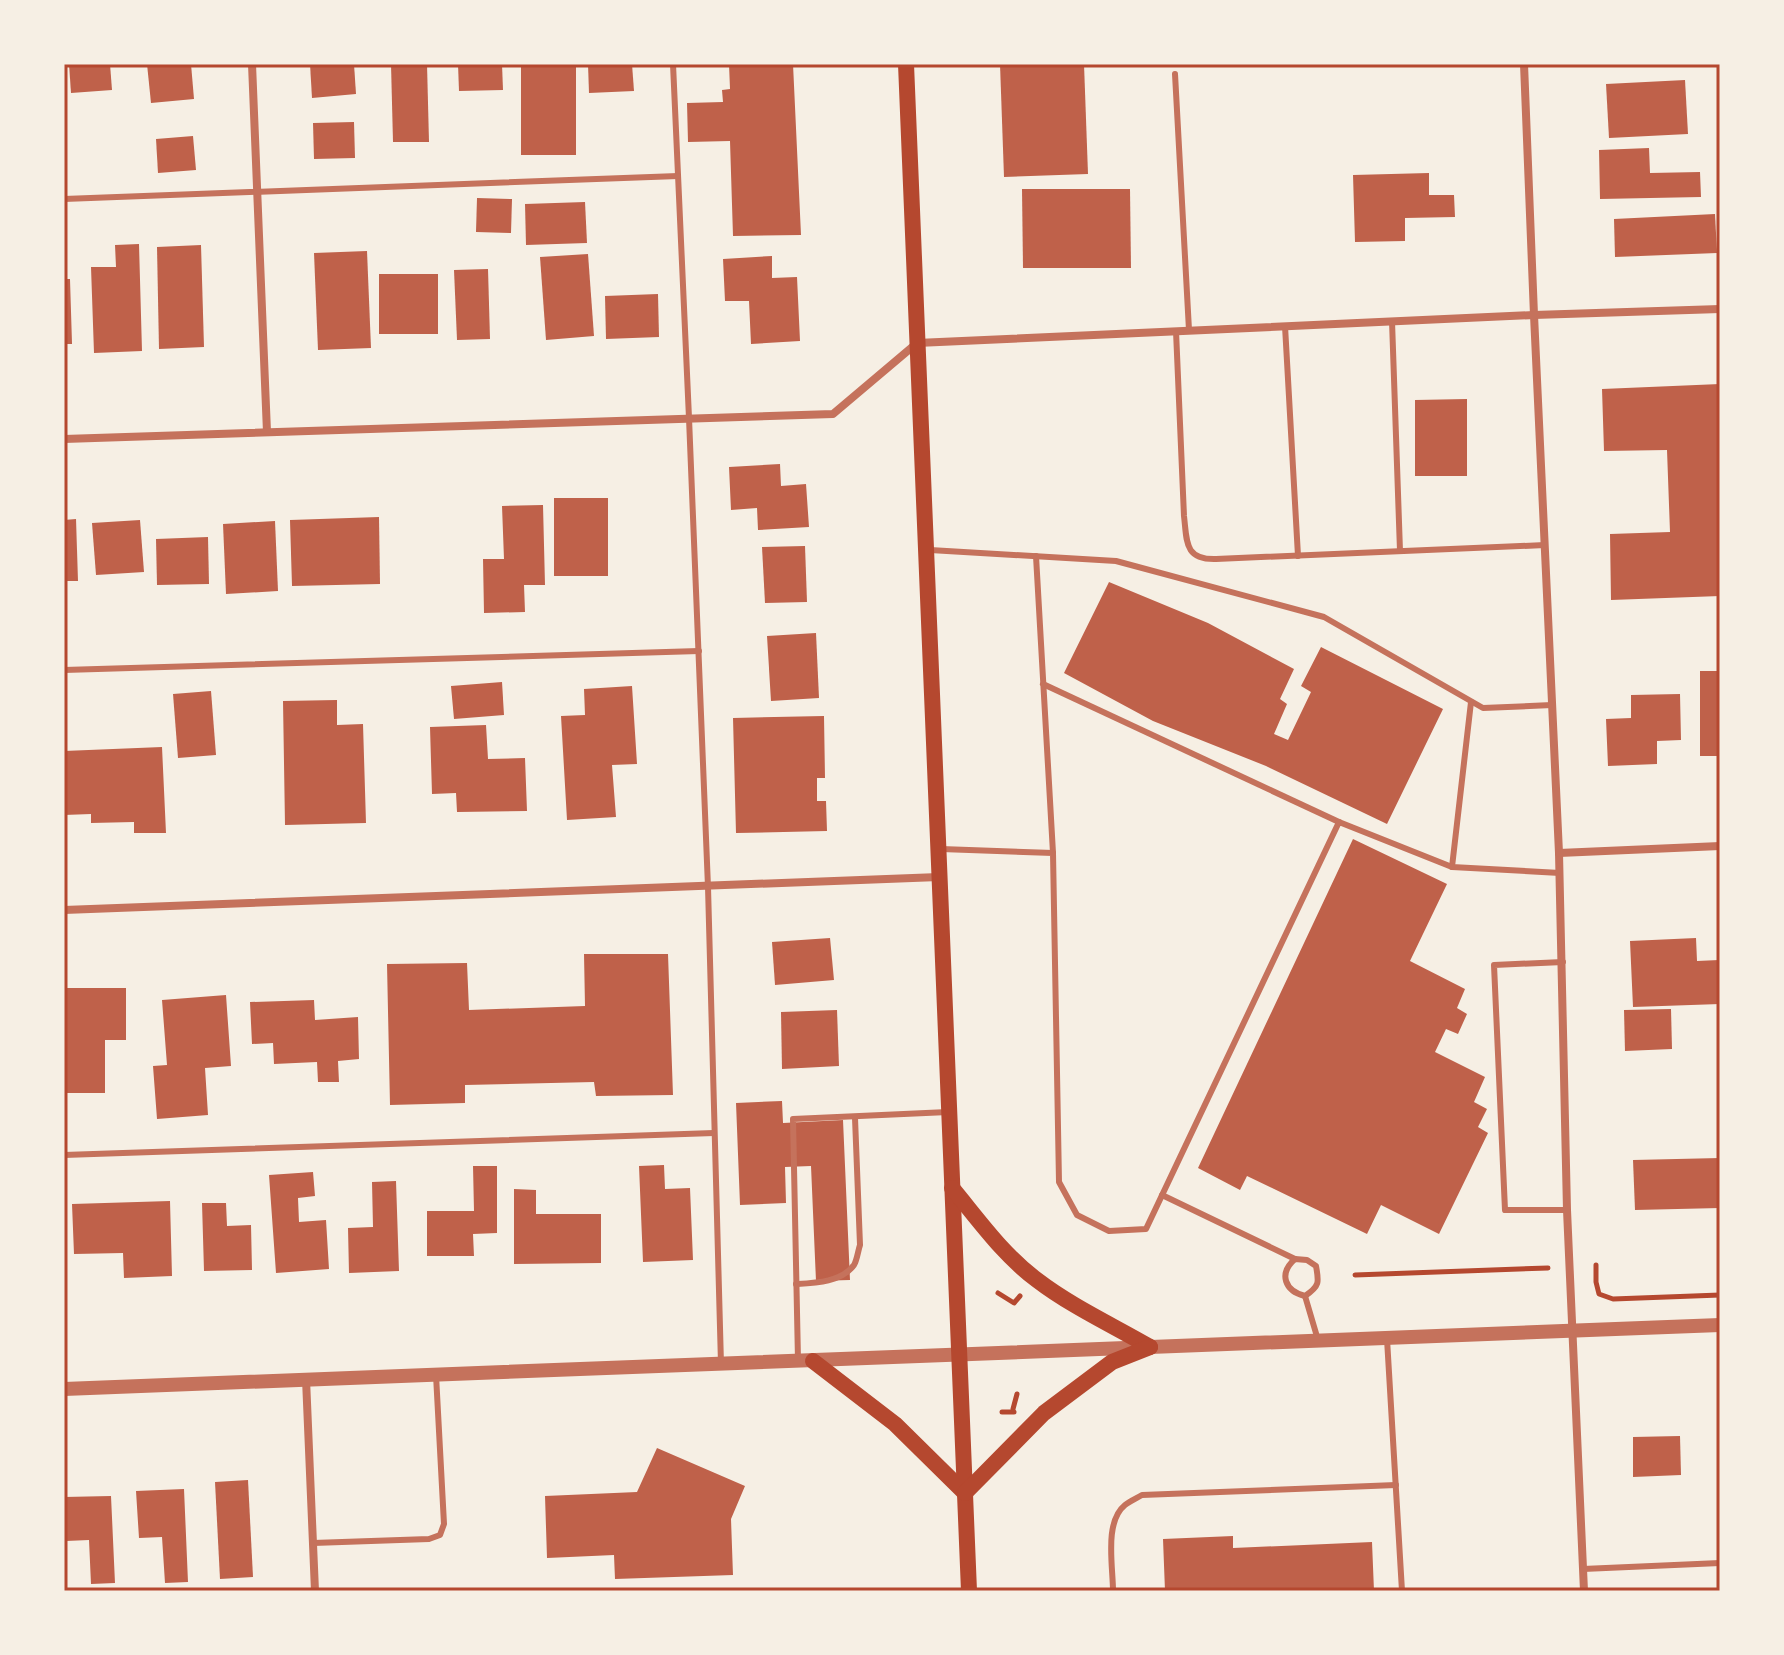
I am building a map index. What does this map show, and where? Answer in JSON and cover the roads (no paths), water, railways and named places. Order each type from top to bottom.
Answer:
[{"type":"main road","points":[[906,64],[969,1591]]},
{"type":"main road","points":[[952,1188],[1004,1249],[1034,1278],[1064,1299],[1150,1347]]},
{"type":"main road","points":[[965,1493],[1044,1413],[1112,1362],[1150,1347]]},
{"type":"main road","points":[[806,1361],[895,1424],[965,1493]]},
{"type":"street","points":[[252,64],[267,432]]},
{"type":"street","points":[[1524,64],[1560,873],[1567,1210],[1584,1591]]},
{"type":"street","points":[[64,439],[833,414],[917,343],[1720,309]]},
{"type":"street","points":[[1559,853],[1720,846]]},
{"type":"street","points":[[64,910],[939,877]]},
{"type":"street","points":[[64,1389],[1720,1325]]},
{"type":"street","points":[[306,1379],[315,1591]]},
{"type":"lane","points":[[673,64],[708,887],[721,1364]]},
{"type":"lane","points":[[1175,74],[1189,330]]},
{"type":"lane","points":[[64,199],[678,176]]},
{"type":"lane","points":[[1392,321],[1400,551]]},
{"type":"lane","points":[[1285,326],[1298,556]]},
{"type":"lane","points":[[1176,331],[1184,516],[1188,546],[1197,557],[1205,560],[1545,545]]},
{"type":"lane","points":[[926,550],[1116,561],[1324,617],[1483,708],[1552,705]]},
{"type":"lane","points":[[1036,556],[1053,853],[1059,1182],[1077,1215],[1109,1231],[1146,1229],[1339,822]]},
{"type":"lane","points":[[64,670],[699,651]]},
{"type":"lane","points":[[1043,684],[1339,822],[1452,867],[1560,873]]},
{"type":"lane","points":[[1452,867],[1471,702]]},
{"type":"lane","points":[[938,849],[1053,853]]},
{"type":"lane","points":[[1563,962],[1494,965],[1505,1210],[1567,1210]]},
{"type":"lane","points":[[806,1361],[796,1284],[793,1119],[948,1112]]},
{"type":"lane","points":[[796,1284],[840,1277],[854,1265],[860,1245],[855,1118]]},
{"type":"lane","points":[[64,1155],[714,1133]]},
{"type":"lane","points":[[1162,1195],[1295,1259],[1307,1260],[1316,1266],[1318,1281],[1315,1289],[1305,1296]]},
{"type":"lane","points":[[1295,1259],[1288,1265],[1287,1285],[1295,1293],[1305,1296]]},
{"type":"lane","points":[[1305,1296],[1318,1340]]},
{"type":"lane","points":[[1387,1337],[1402,1591]]},
{"type":"lane","points":[[313,1543],[429,1539],[440,1535],[444,1524],[436,1375]]},
{"type":"lane","points":[[1113,1591],[1114,1519],[1124,1506],[1142,1495],[1396,1485]]},
{"type":"lane","points":[[1583,1569],[1720,1563]]}]
